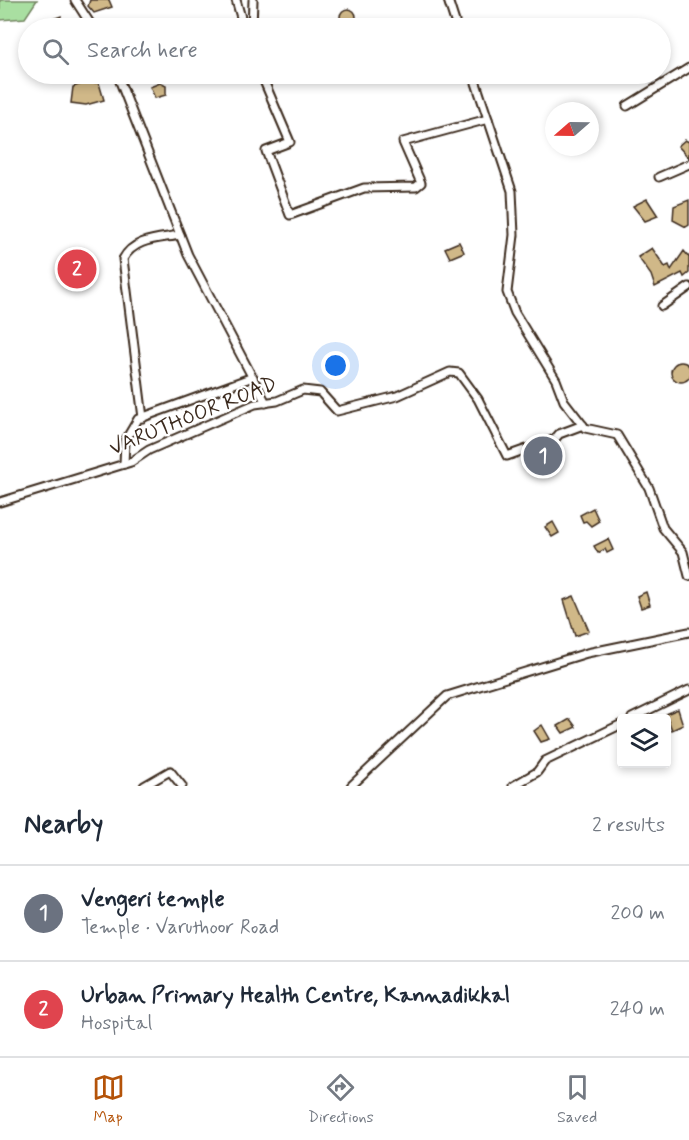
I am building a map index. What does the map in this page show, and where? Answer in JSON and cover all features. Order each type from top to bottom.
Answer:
[{"type":"street","points":[[75,0],[87,18]]},
{"type":"street","points":[[236,0],[241,18]]},
{"type":"street","points":[[252,18],[253,0]]},
{"type":"street","points":[[448,0],[454,18]]},
{"type":"street","points":[[671,80],[689,69]]},
{"type":"street","points":[[121,84],[180,235],[266,403]]},
{"type":"street","points":[[265,84],[290,142],[266,151],[290,215],[364,188],[416,188],[421,183],[403,142],[489,119]]},
{"type":"street","points":[[477,84],[512,191],[514,235],[507,292],[515,313],[556,380],[564,401],[585,428],[618,435],[649,488],[663,528],[686,550],[689,576]]},
{"type":"street","points":[[627,106],[664,84]]},
{"type":"street","points":[[659,177],[689,164]]},
{"type":"street","points":[[143,418],[123,259],[128,249],[136,243],[180,235]]},
{"type":"street","points":[[662,306],[689,287]]},
{"type":"street","name":"VARUTHOOR ROAD","points":[[0,502],[124,464],[255,404],[266,403],[303,390],[320,392],[337,411],[397,396],[450,372],[459,373],[467,381],[507,456],[555,439],[559,434],[583,425]]},
{"type":"street","points":[[124,464],[125,441],[138,419],[253,377]]},
{"type":"street","points":[[351,786],[447,696],[587,653],[689,632]]},
{"type":"street","points":[[640,714],[689,690]]},
{"type":"street","points":[[513,786],[537,772],[545,761],[617,725]]},
{"type":"street","points":[[144,786],[170,771],[182,786]]},
{"type":"green space","points":[[0,0],[37,0],[25,18],[0,20]]},
{"type":"building","points":[[90,0],[109,0],[112,7],[94,13],[88,6]]},
{"type":"building","points":[[348,9],[354,11],[356,18],[340,17],[342,11]]},
{"type":"building","points":[[81,84],[99,84],[104,100],[86,105],[71,103],[73,87]]},
{"type":"building","points":[[158,84],[166,86],[166,95],[155,98],[150,87]]},
{"type":"building","points":[[685,140],[689,142],[689,158],[678,146]]},
{"type":"building","points":[[647,199],[658,216],[645,221],[633,206]]},
{"type":"building","points":[[689,200],[689,225],[686,227],[673,220],[674,206]]},
{"type":"building","points":[[459,242],[464,252],[450,258],[445,248]]},
{"type":"building","points":[[652,248],[665,267],[669,265],[671,270],[684,251],[689,257],[689,273],[684,277],[682,273],[655,287],[651,275],[638,257]]},
{"type":"building","points":[[82,263],[84,271],[72,276],[69,268]]},
{"type":"building","points":[[681,362],[688,365],[690,376],[688,379],[681,382],[674,379],[671,372],[674,365]]},
{"type":"building","points":[[593,508],[599,521],[591,526],[586,521],[583,522],[580,515]]},
{"type":"building","points":[[553,522],[559,533],[552,537],[545,527]]},
{"type":"building","points":[[608,539],[613,550],[607,553],[605,549],[598,553],[594,546]]},
{"type":"building","points":[[646,592],[650,605],[641,608],[637,596]]},
{"type":"building","points":[[574,596],[589,631],[575,636],[564,600]]},
{"type":"building","points":[[678,709],[683,725],[672,730],[671,714],[666,714]]},
{"type":"building","points":[[570,719],[576,727],[563,733],[558,726]]},
{"type":"building","points":[[542,725],[550,739],[541,742],[534,731]]},
{"type":"place","name":"Urban Primary Health Centre, Kannadikkal","points":[[77,269]]},
{"type":"place","name":"Vengeri temple","points":[[543,456]]}]
